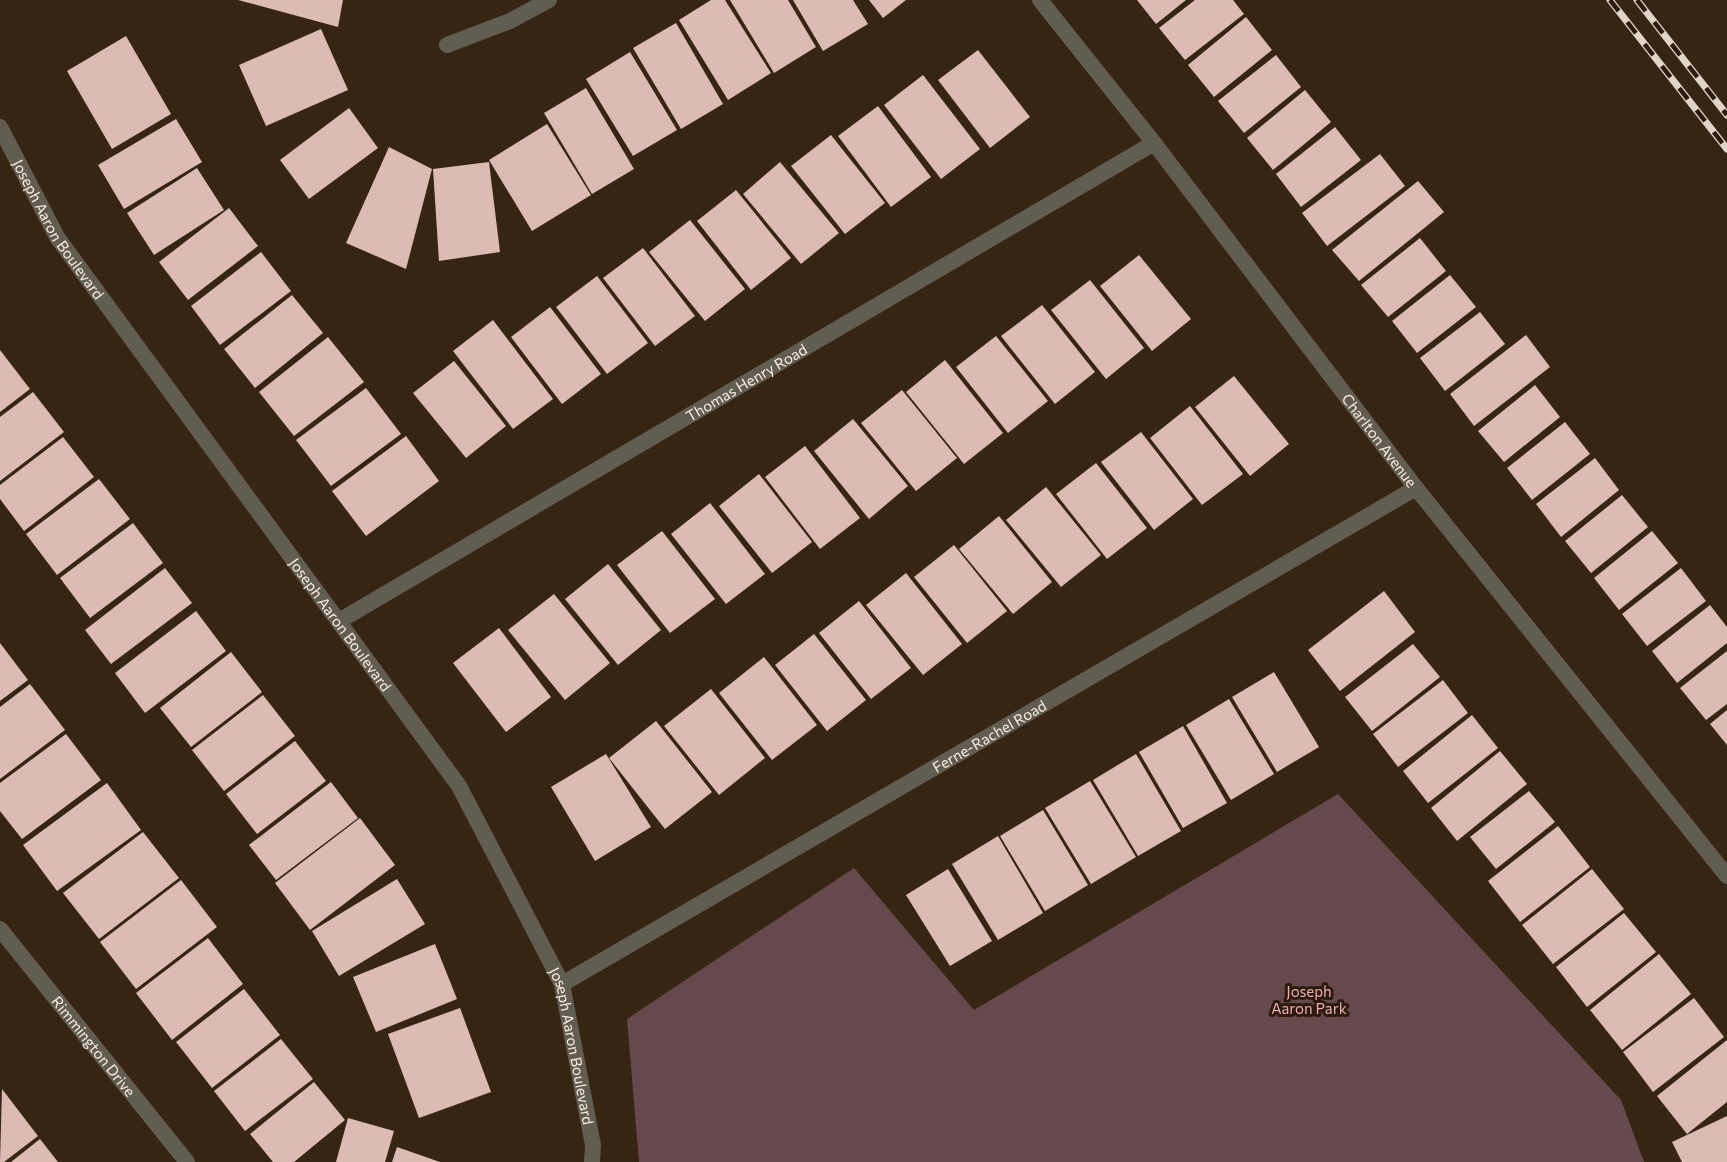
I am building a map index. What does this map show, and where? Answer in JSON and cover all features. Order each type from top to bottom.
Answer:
[{"type":"street","points":[[447,45],[510,21],[549,0]]},
{"type":"street","name":"Charlton Avenue","points":[[1040,0],[1154,142],[1416,488],[1727,876]]},
{"type":"street","name":"Joseph Aaron Boulevard","points":[[0,127],[57,237],[459,786],[562,984],[593,1145],[592,1162]]},
{"type":"street","name":"Thomas Henry Road","points":[[339,621],[1154,142]]},
{"type":"street","name":"Ferne-Rachel Road","points":[[562,984],[1416,488]]},
{"type":"street","name":"Rimmington Drive","points":[[0,929],[187,1162]]},
{"type":"green space","name":"Joseph Aaron Park","points":[[1338,794],[1621,1100],[1644,1162],[639,1162],[627,1019],[854,868],[974,1010]]},
{"type":"building","points":[[238,0],[343,0],[338,27]]},
{"type":"building","points":[[711,0],[725,0],[771,73],[728,100],[679,20]]},
{"type":"building","points":[[730,0],[788,0],[816,47],[774,73]]},
{"type":"building","points":[[793,0],[853,0],[868,24],[823,51]]},
{"type":"building","points":[[869,0],[906,0],[883,18]]},
{"type":"building","points":[[1137,0],[1186,0],[1156,24]]},
{"type":"building","points":[[1195,0],[1233,0],[1244,14],[1185,60],[1159,28]]},
{"type":"building","points":[[1246,17],[1272,50],[1214,97],[1188,65]]},
{"type":"building","points":[[676,23],[723,104],[681,129],[633,48]]},
{"type":"building","points":[[321,29],[348,90],[266,126],[239,65]]},
{"type":"building","points":[[126,36],[171,114],[112,149],[67,71]]},
{"type":"building","points":[[978,50],[1030,117],[990,148],[938,80]]},
{"type":"building","points":[[630,52],[677,130],[633,156],[586,79]]},
{"type":"building","points":[[1276,55],[1301,87],[1244,133],[1218,101]]},
{"type":"building","points":[[923,75],[980,149],[941,179],[884,105]]},
{"type":"building","points":[[586,88],[634,169],[592,194],[544,113]]},
{"type":"building","points":[[1305,90],[1331,122],[1273,170],[1247,138]]},
{"type":"building","points":[[878,106],[931,177],[891,207],[838,136]]},
{"type":"building","points":[[349,108],[378,148],[309,199],[280,160]]},
{"type":"building","points":[[176,119],[202,162],[124,209],[98,165]]},
{"type":"building","points":[[547,124],[591,195],[532,231],[489,160]]},
{"type":"building","points":[[1335,127],[1361,160],[1301,207],[1276,174]]},
{"type":"building","points":[[831,135],[885,203],[845,234],[791,166]]},
{"type":"building","points":[[389,147],[432,169],[406,269],[346,243]]},
{"type":"building","points":[[1380,154],[1405,186],[1327,246],[1302,213]]},
{"type":"building","points":[[489,162],[500,252],[439,261],[433,169]]},
{"type":"building","points":[[780,162],[839,233],[801,264],[743,194]]},
{"type":"building","points":[[197,168],[224,210],[154,255],[127,213]]},
{"type":"building","points":[[1418,181],[1444,212],[1359,281],[1332,250]]},
{"type":"building","points":[[736,190],[791,258],[751,290],[697,221]]},
{"type":"building","points":[[229,208],[258,246],[188,300],[159,262]]},
{"type":"building","points":[[690,220],[745,289],[705,321],[649,252]]},
{"type":"building","points":[[1420,238],[1446,271],[1388,317],[1361,285]]},
{"type":"building","points":[[643,248],[695,316],[655,346],[603,278]]},
{"type":"building","points":[[261,252],[291,291],[220,345],[191,306]]},
{"type":"building","points":[[1139,255],[1191,319],[1152,351],[1100,286]]},
{"type":"building","points":[[1450,275],[1476,307],[1417,353],[1392,321]]},
{"type":"building","points":[[597,276],[648,343],[607,374],[556,307]]},
{"type":"building","points":[[1090,280],[1144,348],[1106,379],[1051,310]]},
{"type":"building","points":[[292,295],[323,333],[255,388],[224,349]]},
{"type":"building","points":[[1042,305],[1095,372],[1055,404],[1001,336]]},
{"type":"building","points":[[550,307],[601,374],[562,404],[511,337]]},
{"type":"building","points":[[1480,312],[1505,344],[1445,391],[1420,358]]},
{"type":"building","points":[[493,320],[553,399],[513,429],[453,351]]},
{"type":"building","points":[[1526,335],[1550,367],[1474,426],[1450,394]]},
{"type":"building","points":[[996,336],[1048,401],[1008,433],[956,367]]},
{"type":"building","points":[[328,337],[364,382],[294,436],[259,392]]},
{"type":"building","points":[[0,350],[30,389],[0,412]]},
{"type":"building","points":[[945,360],[1003,433],[964,464],[906,392]]},
{"type":"building","points":[[454,361],[506,426],[466,458],[413,393]]},
{"type":"building","points":[[1234,376],[1289,444],[1250,476],[1195,407]]},
{"type":"building","points":[[1535,385],[1560,417],[1504,462],[1478,431]]},
{"type":"building","points":[[366,388],[401,434],[331,486],[296,440]]},
{"type":"building","points":[[902,390],[957,458],[916,491],[861,423]]},
{"type":"building","points":[[33,392],[64,432],[0,481],[0,417]]},
{"type":"building","points":[[1190,406],[1243,474],[1202,505],[1150,438]]},
{"type":"building","points":[[853,419],[908,486],[869,519],[814,451]]},
{"type":"building","points":[[1565,422],[1590,454],[1532,500],[1507,468]]},
{"type":"building","points":[[1141,432],[1193,499],[1154,530],[1101,462]]},
{"type":"building","points":[[406,436],[439,481],[366,536],[332,491]]},
{"type":"building","points":[[63,437],[94,477],[24,531],[0,499],[0,485]]},
{"type":"building","points":[[805,446],[860,518],[820,549],[765,477]]},
{"type":"building","points":[[1595,458],[1619,490],[1561,537],[1536,504]]},
{"type":"building","points":[[1096,463],[1147,528],[1107,559],[1056,494]]},
{"type":"building","points":[[759,474],[812,542],[772,573],[719,506]]},
{"type":"building","points":[[99,479],[130,519],[57,575],[26,534]]},
{"type":"building","points":[[1046,487],[1101,555],[1061,587],[1006,520]]},
{"type":"building","points":[[1622,495],[1648,527],[1591,573],[1565,541]]},
{"type":"building","points":[[710,503],[765,574],[726,604],[671,534]]},
{"type":"building","points":[[999,516],[1052,582],[1013,614],[959,549]]},
{"type":"building","points":[[133,523],[163,563],[90,618],[60,578]]},
{"type":"building","points":[[662,531],[715,599],[670,633],[617,565]]},
{"type":"building","points":[[1652,531],[1678,563],[1619,610],[1594,578]]},
{"type":"building","points":[[954,545],[1007,611],[967,643],[914,577]]},
{"type":"building","points":[[608,564],[661,630],[618,665],[565,599]]},
{"type":"building","points":[[165,568],[192,603],[111,664],[85,630]]},
{"type":"building","points":[[1681,568],[1706,601],[1647,646],[1622,614]]},
{"type":"building","points":[[906,573],[962,644],[923,675],[866,605]]},
{"type":"building","points":[[1384,591],[1415,632],[1340,691],[1308,650]]},
{"type":"building","points":[[554,594],[610,663],[565,700],[508,630]]},
{"type":"building","points":[[859,601],[911,668],[871,699],[819,633]]},
{"type":"building","points":[[1710,605],[1727,627],[1727,643],[1677,683],[1652,651]]},
{"type":"building","points":[[196,611],[226,651],[145,713],[115,673]]},
{"type":"building","points":[[499,628],[551,697],[506,732],[453,663]]},
{"type":"building","points":[[814,634],[866,700],[827,731],[775,665]]},
{"type":"building","points":[[0,643],[28,680],[0,701]]},
{"type":"building","points":[[1413,644],[1440,677],[1372,731],[1345,697]]},
{"type":"building","points":[[1727,651],[1727,704],[1706,720],[1680,688]]},
{"type":"building","points":[[231,652],[262,692],[191,747],[160,708]]},
{"type":"building","points":[[764,657],[817,725],[772,760],[719,693]]},
{"type":"building","points":[[1274,672],[1319,747],[1277,772],[1232,697]]},
{"type":"building","points":[[1443,680],[1468,713],[1398,767],[1373,734]]},
{"type":"building","points":[[30,684],[65,730],[0,779],[0,707]]},
{"type":"building","points":[[711,689],[765,758],[719,795],[664,726]]},
{"type":"building","points":[[263,695],[295,736],[224,791],[192,750]]},
{"type":"building","points":[[1229,699],[1274,774],[1231,800],[1186,725]]},
{"type":"building","points":[[1727,710],[1727,745],[1710,724]]},
{"type":"building","points":[[1472,715],[1498,748],[1428,803],[1403,771]]},
{"type":"building","points":[[656,721],[712,792],[665,829],[609,758]]},
{"type":"building","points":[[1183,726],[1227,803],[1183,828],[1139,752]]},
{"type":"building","points":[[66,734],[101,780],[22,839],[0,811],[0,783]]},
{"type":"building","points":[[295,741],[326,781],[257,834],[226,794]]},
{"type":"building","points":[[1500,751],[1527,784],[1457,841],[1431,808]]},
{"type":"building","points":[[606,754],[651,827],[595,861],[551,787]]},
{"type":"building","points":[[1136,754],[1181,831],[1138,856],[1093,780]]},
{"type":"building","points":[[1090,781],[1136,857],[1091,884],[1045,808]]},
{"type":"building","points":[[331,782],[358,818],[276,880],[249,845]]},
{"type":"building","points":[[107,783],[141,830],[57,891],[23,845]]},
{"type":"building","points":[[1529,791],[1555,822],[1496,869],[1470,837]]},
{"type":"building","points":[[1043,810],[1088,885],[1045,911],[1000,836]]},
{"type":"building","points":[[360,818],[395,865],[310,930],[275,883]]},
{"type":"building","points":[[1558,826],[1590,867],[1520,922],[1488,881]]},
{"type":"building","points":[[143,832],[179,878],[99,939],[63,893]]},
{"type":"building","points":[[998,836],[1043,913],[998,940],[952,864]]},
{"type":"building","points":[[948,869],[992,941],[950,966],[906,895]]},
{"type":"building","points":[[1592,869],[1624,909],[1553,964],[1522,925]]},
{"type":"building","points":[[397,879],[425,924],[339,976],[312,931]]},
{"type":"building","points":[[181,880],[217,927],[136,989],[100,942]]},
{"type":"building","points":[[1624,913],[1656,952],[1587,1007],[1556,967]]},
{"type":"building","points":[[208,938],[243,984],[172,1040],[136,993]]},
{"type":"building","points":[[435,944],[457,999],[376,1032],[353,977]]},
{"type":"building","points":[[1659,954],[1691,994],[1622,1050],[1590,1010]]},
{"type":"building","points":[[244,989],[280,1035],[212,1088],[176,1042]]},
{"type":"building","points":[[1694,998],[1724,1037],[1653,1092],[1623,1052]]},
{"type":"building","points":[[460,1008],[491,1092],[419,1118],[388,1034]]},
{"type":"building","points":[[281,1039],[313,1079],[245,1131],[214,1091]]},
{"type":"building","points":[[1727,1040],[1727,1102],[1687,1134],[1657,1096]]},
{"type":"building","points":[[314,1082],[345,1120],[294,1162],[273,1162],[250,1134]]},
{"type":"building","points":[[2,1089],[38,1136],[4,1162],[0,1162]]},
{"type":"building","points":[[1727,1116],[1727,1162],[1682,1162],[1672,1142]]},
{"type":"building","points":[[348,1118],[394,1131],[385,1162],[336,1162]]},
{"type":"building","points":[[40,1139],[58,1162],[11,1162]]},
{"type":"building","points":[[397,1147],[440,1162],[392,1162]]},
{"type":"railway","points":[[1610,0],[1727,149]]},
{"type":"railway","points":[[1637,0],[1727,115]]}]
